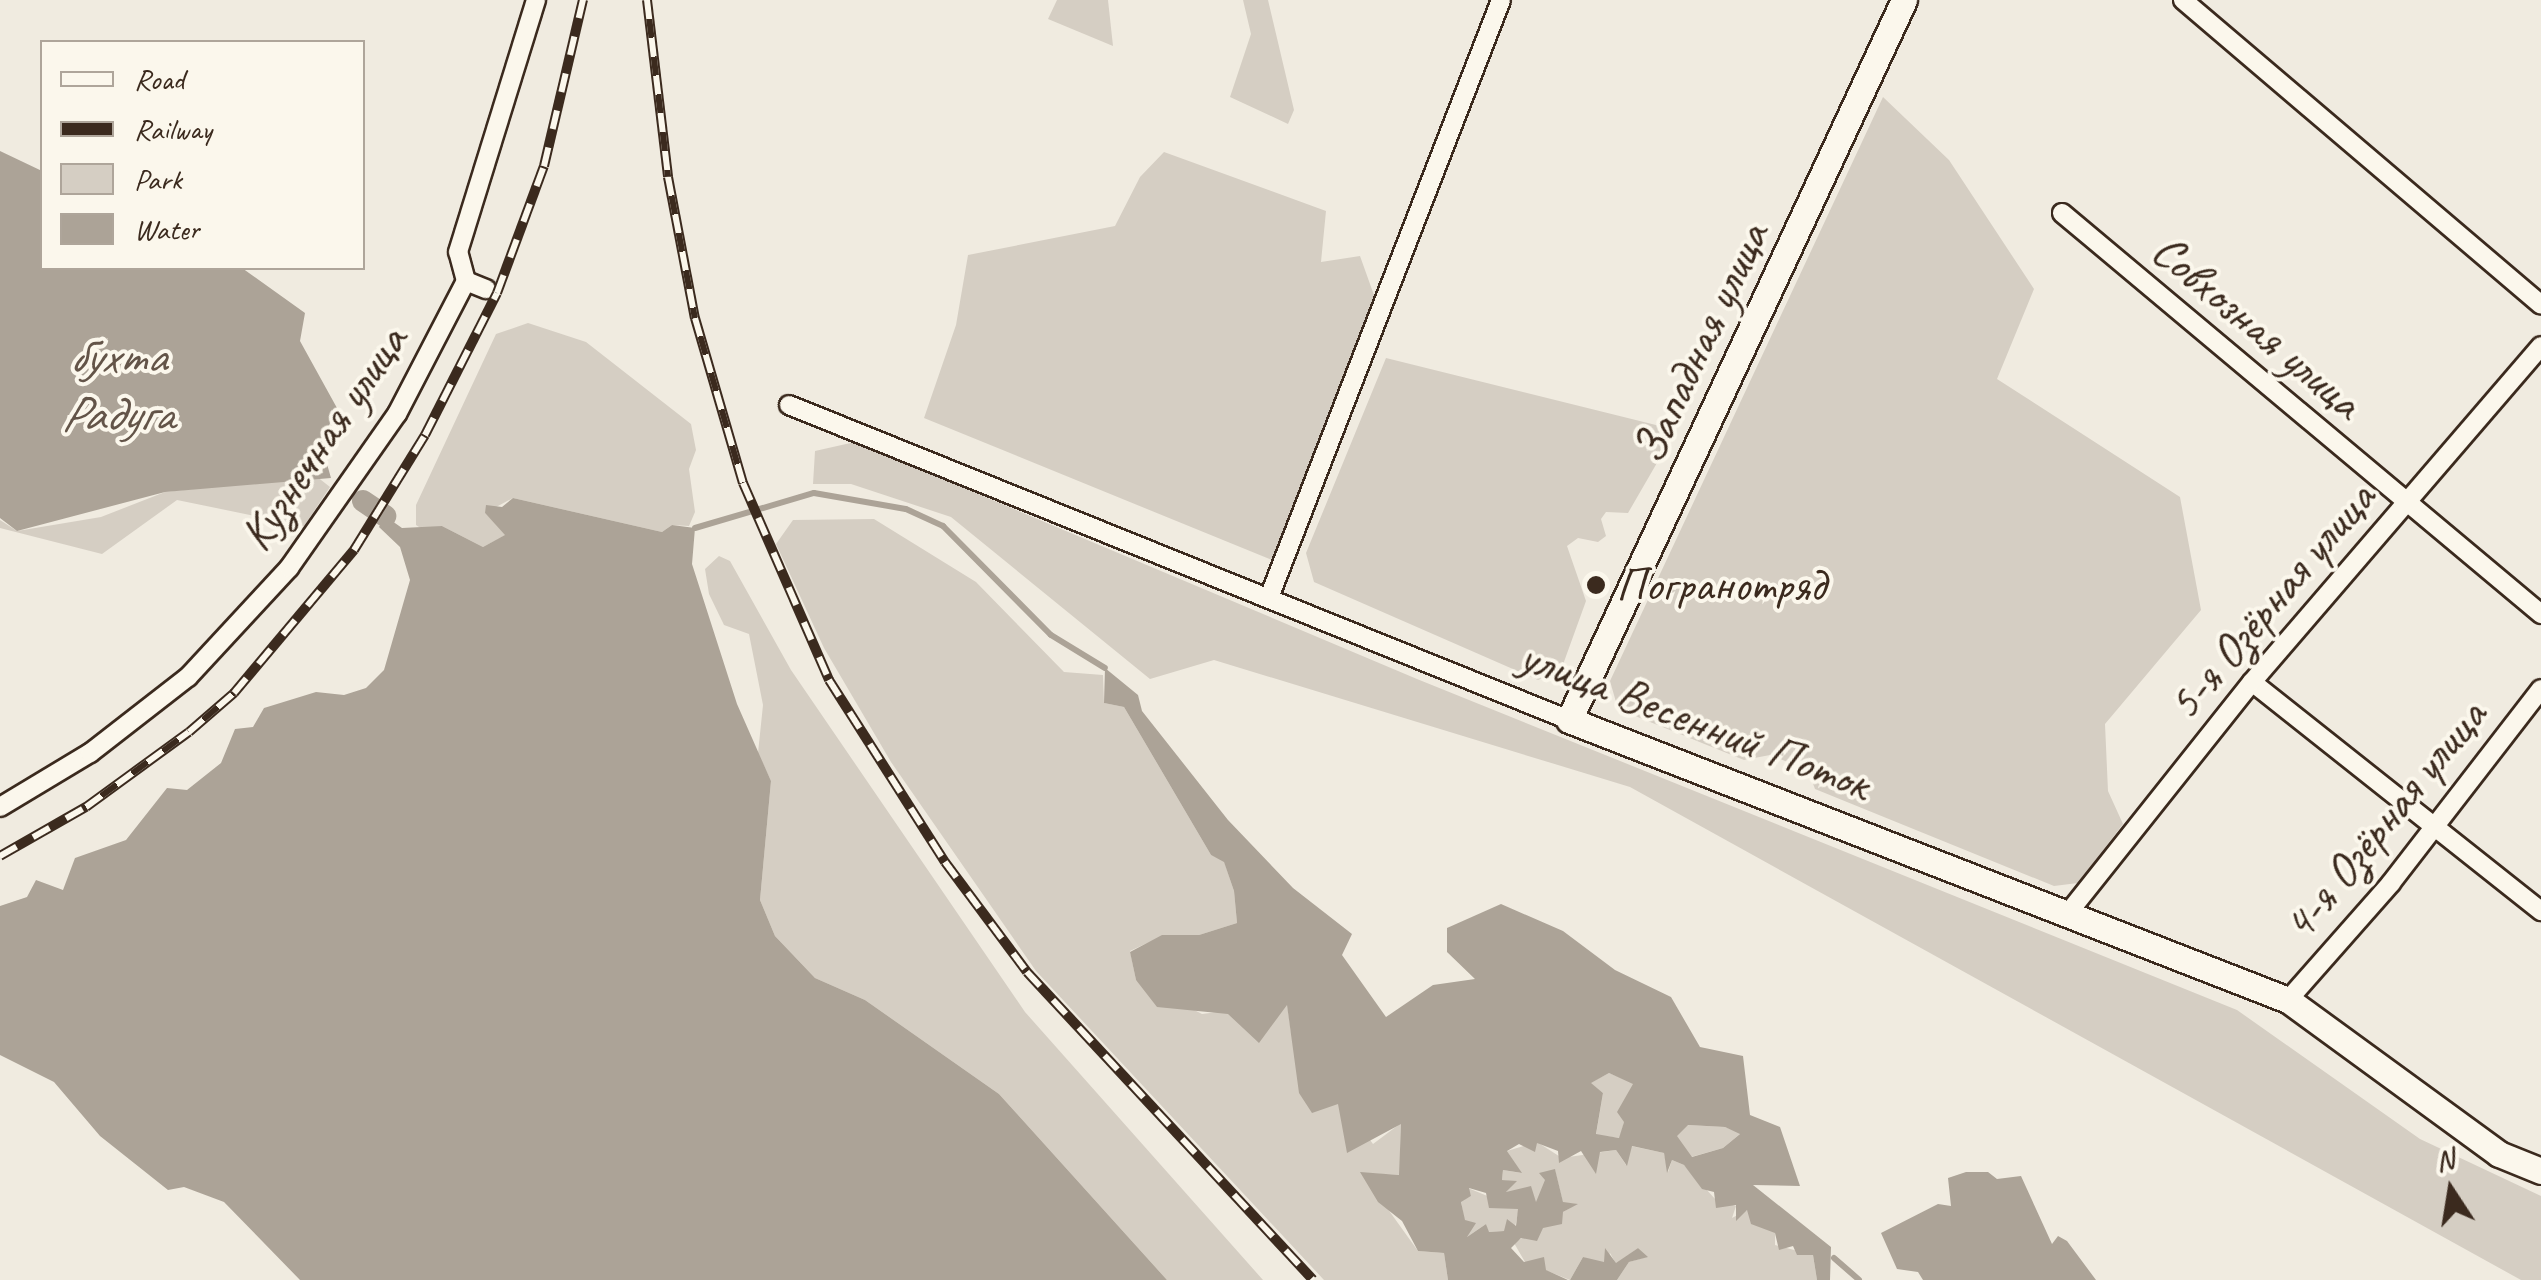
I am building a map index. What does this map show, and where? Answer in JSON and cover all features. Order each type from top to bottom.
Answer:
[{"type":"street","name":"Кузнечная улица","points":[[0,807],[90,753],[188,678],[289,568],[397,414],[466,281],[458,252],[536,0]]},
{"type":"street","points":[[1270,595],[1501,0]]},
{"type":"street","name":"Западная улица","points":[[1569,720],[1904,0]]},
{"type":"street","points":[[2183,0],[2541,306]]},
{"type":"street","name":"Совхозная улица","points":[[2062,213],[2541,614]]},
{"type":"street","points":[[466,281],[486,288]]},
{"type":"street","name":"5-я Озёрная улица","points":[[2069,912],[2252,682],[2541,346]]},
{"type":"street","name":"улица Весенний Поток","points":[[789,404],[1270,595],[1569,720],[2288,1000],[2499,1154],[2541,1171]]},
{"type":"street","points":[[2252,682],[2541,911]]},
{"type":"street","name":"4-я Озёрная улица","points":[[2288,1000],[2434,826],[2541,689]]},
{"type":"green space","points":[[1057,0],[1108,0],[1113,46],[1048,19]]},
{"type":"green space","points":[[1243,0],[1268,0],[1294,110],[1288,124],[1230,97],[1251,34]]},
{"type":"green space","points":[[1883,97],[1949,160],[2034,289],[1997,379],[2180,497],[2201,610],[2105,724],[2108,791],[2123,824],[2078,883],[2054,886],[1815,789],[1808,770],[1770,755],[1744,760],[1618,709],[1610,681]]},
{"type":"green space","points":[[1164,152],[1326,211],[1321,262],[1360,256],[1375,298],[1272,560],[924,418],[956,325],[968,255],[1115,226],[1140,177]]},
{"type":"green space","points":[[528,323],[586,342],[691,424],[696,450],[689,469],[695,512],[689,526],[672,525],[662,532],[513,498],[485,513],[506,535],[483,547],[442,526],[425,531],[416,525],[416,505],[496,334]]},
{"type":"green space","points":[[1386,358],[1676,430],[1628,513],[1606,512],[1601,519],[1606,536],[1598,542],[1578,538],[1567,546],[1586,601],[1561,670],[1538,680],[1314,582],[1306,553]]},
{"type":"green space","points":[[855,442],[1417,679],[2237,1010],[2420,1139],[2541,1196],[2541,1280],[2521,1280],[1630,787],[1214,660],[1150,679],[951,517],[851,484],[813,484],[815,451]]},
{"type":"green space","points":[[316,476],[330,487],[304,526],[177,500],[102,554],[0,528],[0,520],[17,531],[101,517],[165,492]]},
{"type":"green space","points":[[874,519],[976,582],[1064,672],[1103,675],[1104,703],[1124,707],[1211,855],[1224,861],[1234,891],[1237,923],[1199,935],[1162,936],[1130,951],[1136,980],[1202,1014],[1287,1003],[1291,1032],[1373,1144],[1401,1123],[1400,1175],[1362,1173],[1418,1251],[1444,1253],[1448,1280],[1324,1280],[1036,971],[891,762],[824,648],[776,544],[793,520]]},
{"type":"green space","points":[[719,556],[730,561],[791,670],[1025,1012],[1263,1280],[1167,1280],[999,1094],[865,1000],[815,978],[775,936],[760,900],[771,781],[758,753],[763,705],[749,634],[724,625],[709,594],[705,569]]},
{"type":"green space","points":[[1609,1073],[1634,1083],[1620,1138],[1596,1135],[1603,1093],[1590,1083]]},
{"type":"green space","points":[[1687,1125],[1725,1127],[1741,1133],[1723,1148],[1691,1157],[1676,1136]]},
{"type":"green space","points":[[1537,1142],[1562,1158],[1616,1150],[1626,1165],[1631,1146],[1664,1153],[1668,1172],[1672,1160],[1684,1165],[1716,1200],[1736,1206],[1732,1218],[1747,1210],[1775,1232],[1775,1245],[1813,1255],[1817,1280],[1617,1280],[1629,1262],[1646,1257],[1638,1248],[1616,1264],[1610,1253],[1605,1265],[1583,1257],[1570,1280],[1525,1262],[1514,1243],[1576,1204],[1563,1203],[1555,1170],[1536,1203],[1506,1192],[1515,1182],[1502,1180],[1503,1170],[1521,1173],[1507,1151]]},
{"type":"green space","points":[[1468,1188],[1519,1209],[1515,1227],[1508,1220],[1505,1231],[1488,1232],[1486,1224],[1467,1237],[1461,1201],[1471,1196]]},
{"type":"water","name":"бухта Радуга","points":[[0,151],[40,170],[40,270],[245,270],[305,313],[300,341],[337,408],[321,443],[331,478],[165,492],[17,531],[0,518]]},
{"type":"water","points":[[513,498],[662,532],[672,525],[695,528],[692,564],[737,704],[771,781],[760,900],[775,936],[815,978],[865,1000],[999,1094],[1167,1280],[300,1280],[224,1202],[184,1187],[168,1190],[100,1136],[54,1082],[0,1055],[0,906],[27,897],[36,880],[63,890],[75,858],[126,840],[167,788],[187,790],[221,763],[235,729],[253,727],[264,708],[316,692],[344,695],[366,688],[384,670],[410,580],[400,547],[379,527],[385,516],[402,528],[442,526],[483,547],[505,535],[485,513],[486,505],[502,507]]},
{"type":"water","points":[[1105,668],[1138,695],[1142,711],[1228,820],[1293,888],[1352,934],[1342,955],[1386,1017],[1433,985],[1475,979],[1447,952],[1447,928],[1501,904],[1563,931],[1615,970],[1671,997],[1700,1047],[1743,1056],[1750,1115],[1780,1127],[1800,1186],[1753,1185],[1831,1247],[1830,1280],[1817,1280],[1813,1255],[1797,1255],[1793,1246],[1779,1250],[1775,1233],[1751,1224],[1747,1210],[1736,1221],[1736,1205],[1716,1208],[1714,1192],[1702,1189],[1684,1165],[1672,1160],[1667,1173],[1664,1153],[1632,1146],[1627,1166],[1616,1150],[1600,1152],[1596,1174],[1581,1151],[1559,1163],[1558,1151],[1537,1143],[1535,1152],[1519,1144],[1507,1151],[1522,1173],[1503,1170],[1502,1180],[1517,1181],[1506,1192],[1531,1186],[1536,1202],[1545,1180],[1539,1173],[1555,1169],[1563,1202],[1578,1204],[1563,1212],[1562,1224],[1543,1228],[1537,1241],[1521,1238],[1511,1248],[1524,1262],[1544,1257],[1546,1270],[1568,1280],[1448,1280],[1444,1253],[1418,1251],[1402,1221],[1378,1202],[1360,1172],[1399,1175],[1401,1124],[1347,1153],[1338,1104],[1312,1113],[1299,1093],[1287,1005],[1259,1043],[1228,1014],[1157,1007],[1136,980],[1130,952],[1162,935],[1199,935],[1237,923],[1234,891],[1224,862],[1211,855],[1124,707],[1104,703]],"holes":[[[1609,1073],[1633,1084],[1617,1112],[1624,1122],[1619,1138],[1596,1134],[1603,1093],[1591,1083]],[[1688,1125],[1725,1127],[1740,1134],[1723,1148],[1692,1157],[1677,1136]],[[1469,1188],[1486,1193],[1489,1208],[1518,1209],[1516,1226],[1507,1219],[1504,1231],[1489,1232],[1486,1224],[1467,1237],[1476,1223],[1465,1220],[1461,1202],[1471,1196]]]},
{"type":"water","points":[[1966,1172],[1988,1172],[1997,1179],[2021,1176],[2052,1244],[2058,1236],[2067,1241],[2096,1280],[1923,1280],[1918,1272],[1897,1269],[1881,1233],[1938,1204],[1951,1206],[1948,1178]]},
{"type":"water","points":[[1605,1248],[1616,1263],[1638,1248],[1648,1257],[1629,1262],[1617,1280],[1570,1280],[1583,1257],[1604,1262]]},
{"type":"waterway","points":[[695,528],[814,493],[906,509],[943,526],[1051,635],[1105,668]]},
{"type":"waterway","points":[[363,501],[385,516]]},
{"type":"waterway","points":[[1834,1258],[1859,1280]]},
{"type":"railway","points":[[0,856],[86,807],[189,732],[234,693],[354,550],[425,435],[497,293],[544,166],[583,0]]},
{"type":"railway","points":[[647,0],[668,177],[695,318],[743,483],[829,680],[945,862],[1027,972],[1313,1280]]},
{"type":"place","name":"Погранотряд","points":[[1596,585]]}]
